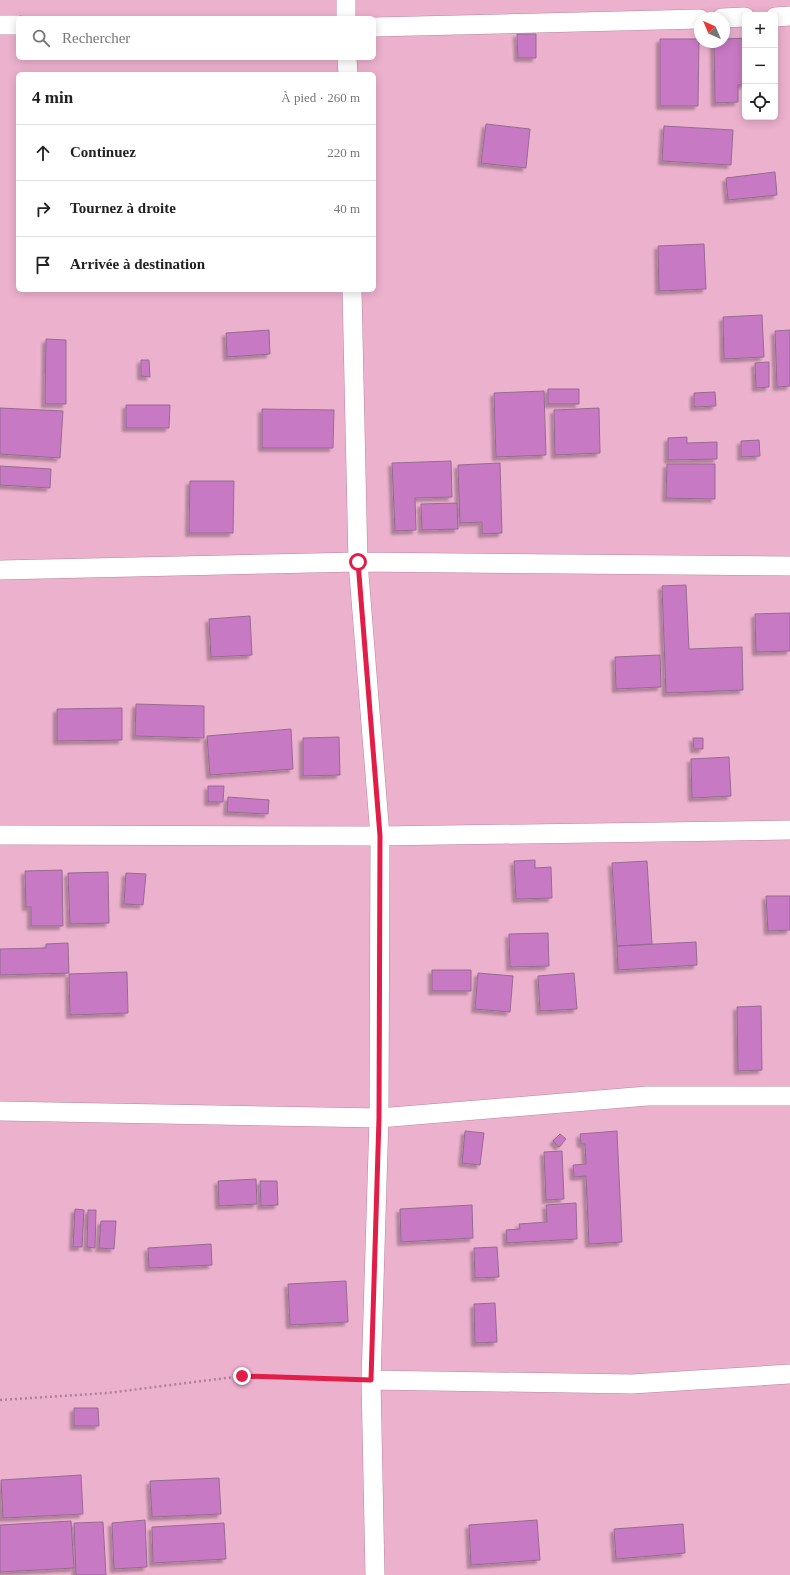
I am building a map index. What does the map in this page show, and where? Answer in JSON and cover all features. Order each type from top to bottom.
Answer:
[{"type":"street","points":[[346,0],[346,16]]},
{"type":"street","points":[[778,17],[790,16]]},
{"type":"street","points":[[730,18],[742,17]]},
{"type":"street","points":[[376,27],[694,19]]},
{"type":"street","points":[[0,25],[16,25]]},
{"type":"street","points":[[347,60],[348,72]]},
{"type":"street","points":[[352,292],[358,562],[380,836],[379,1118],[371,1380],[375,1575]]},
{"type":"street","points":[[0,570],[358,562],[790,566]]},
{"type":"street","points":[[0,835],[380,836],[790,830]]},
{"type":"street","points":[[0,1111],[379,1118],[647,1096],[790,1096]]},
{"type":"street","points":[[371,1380],[632,1384],[790,1374]]},
{"type":"path","points":[[0,1400],[108,1393],[242,1376],[371,1380]]},
{"type":"building","points":[[517,34],[536,34],[536,58],[518,58]]},
{"type":"building","points":[[742,38],[742,85],[738,85],[738,102],[715,103],[714,48],[730,48],[730,39]]},
{"type":"building","points":[[660,39],[694,39],[694,48],[699,48],[698,106],[660,106]]},
{"type":"building","points":[[486,124],[530,129],[526,168],[481,163]]},
{"type":"building","points":[[664,126],[733,130],[731,165],[662,161]]},
{"type":"building","points":[[775,172],[777,195],[728,200],[726,178]]},
{"type":"building","points":[[704,244],[706,289],[659,291],[658,246]]},
{"type":"building","points":[[762,315],[764,357],[724,359],[723,317]]},
{"type":"building","points":[[269,330],[270,354],[227,357],[226,333]]},
{"type":"building","points":[[790,330],[790,386],[777,387],[775,331]]},
{"type":"building","points":[[46,339],[66,340],[66,404],[45,404]]},
{"type":"building","points":[[141,360],[149,360],[150,377],[141,376]]},
{"type":"building","points":[[769,362],[769,387],[756,388],[755,363]]},
{"type":"building","points":[[548,389],[579,389],[579,404],[548,404]]},
{"type":"building","points":[[544,391],[546,455],[496,457],[494,393]]},
{"type":"building","points":[[715,392],[716,406],[694,407],[694,393]]},
{"type":"building","points":[[126,405],[170,405],[169,428],[126,428]]},
{"type":"building","points":[[0,408],[63,411],[60,458],[0,454]]},
{"type":"building","points":[[599,408],[600,453],[555,455],[554,410]]},
{"type":"building","points":[[262,409],[334,410],[333,448],[262,448]]},
{"type":"building","points":[[687,437],[687,443],[717,442],[717,459],[668,460],[668,438]]},
{"type":"building","points":[[759,440],[760,456],[741,457],[741,441]]},
{"type":"building","points":[[451,461],[452,497],[415,498],[416,530],[395,531],[392,463]]},
{"type":"building","points":[[500,463],[502,533],[482,534],[482,522],[460,523],[458,465]]},
{"type":"building","points":[[667,464],[715,464],[715,499],[666,498]]},
{"type":"building","points":[[0,466],[51,469],[50,488],[0,485]]},
{"type":"building","points":[[190,481],[234,481],[233,533],[189,533]]},
{"type":"building","points":[[457,503],[458,529],[422,530],[421,504]]},
{"type":"building","points":[[686,585],[689,649],[742,647],[743,690],[666,693],[662,586]]},
{"type":"building","points":[[790,613],[790,651],[756,652],[755,614]]},
{"type":"building","points":[[250,616],[252,655],[211,657],[209,619]]},
{"type":"building","points":[[660,655],[661,687],[616,689],[615,657]]},
{"type":"building","points":[[136,704],[204,706],[204,738],[135,736]]},
{"type":"building","points":[[122,708],[122,740],[57,741],[57,709]]},
{"type":"building","points":[[291,729],[293,769],[210,775],[207,736]]},
{"type":"building","points":[[339,737],[340,775],[303,776],[303,738]]},
{"type":"building","points":[[693,738],[703,738],[703,749],[694,749]]},
{"type":"building","points":[[729,757],[731,796],[692,798],[691,759]]},
{"type":"building","points":[[208,786],[224,786],[223,802],[208,802]]},
{"type":"building","points":[[228,797],[269,800],[268,814],[227,812]]},
{"type":"building","points":[[535,860],[535,868],[551,867],[552,898],[516,899],[514,861]]},
{"type":"building","points":[[647,861],[652,944],[617,946],[612,863]]},
{"type":"building","points":[[62,870],[63,926],[31,926],[31,907],[26,907],[25,871]]},
{"type":"building","points":[[108,872],[109,923],[70,924],[68,873]]},
{"type":"building","points":[[126,873],[146,874],[143,905],[124,904]]},
{"type":"building","points":[[766,896],[790,896],[790,930],[768,931]]},
{"type":"building","points":[[548,933],[549,966],[510,967],[509,934]]},
{"type":"building","points":[[696,942],[697,965],[618,970],[617,946]]},
{"type":"building","points":[[68,943],[69,973],[0,975],[0,949],[46,948],[46,944]]},
{"type":"building","points":[[432,970],[471,970],[471,991],[432,991]]},
{"type":"building","points":[[127,972],[128,1013],[70,1015],[69,974]]},
{"type":"building","points":[[478,973],[513,976],[510,1012],[475,1009]]},
{"type":"building","points":[[574,973],[577,1009],[540,1011],[538,976]]},
{"type":"building","points":[[761,1006],[762,1070],[738,1071],[737,1007]]},
{"type":"building","points":[[465,1131],[484,1133],[480,1165],[462,1163]]},
{"type":"building","points":[[617,1131],[622,1242],[589,1244],[586,1176],[574,1177],[573,1165],[586,1164],[585,1144],[581,1144],[580,1134]]},
{"type":"building","points":[[560,1134],[566,1139],[559,1147],[553,1141]]},
{"type":"building","points":[[562,1151],[564,1199],[546,1200],[544,1152]]},
{"type":"building","points":[[256,1179],[257,1204],[219,1206],[218,1181]]},
{"type":"building","points":[[260,1181],[277,1181],[278,1205],[261,1206]]},
{"type":"building","points":[[576,1203],[577,1239],[507,1243],[506,1230],[520,1229],[519,1224],[547,1222],[546,1205]]},
{"type":"building","points":[[472,1205],[473,1238],[401,1242],[400,1209]]},
{"type":"building","points":[[75,1209],[84,1210],[82,1247],[73,1247]]},
{"type":"building","points":[[88,1210],[96,1210],[95,1248],[87,1247]]},
{"type":"building","points":[[101,1221],[116,1221],[114,1249],[99,1248]]},
{"type":"building","points":[[211,1244],[212,1265],[149,1268],[148,1248]]},
{"type":"building","points":[[497,1247],[499,1277],[475,1278],[474,1248]]},
{"type":"building","points":[[346,1281],[348,1322],[290,1325],[288,1284]]},
{"type":"building","points":[[495,1303],[497,1342],[475,1343],[474,1304]]},
{"type":"building","points":[[74,1408],[98,1408],[99,1426],[74,1426]]},
{"type":"building","points":[[81,1475],[83,1514],[3,1518],[1,1480]]},
{"type":"building","points":[[219,1478],[221,1514],[152,1517],[150,1481]]},
{"type":"building","points":[[145,1520],[147,1567],[114,1569],[112,1523]]},
{"type":"building","points":[[537,1520],[540,1560],[471,1565],[469,1525]]},
{"type":"building","points":[[71,1521],[74,1568],[0,1572],[0,1525]]},
{"type":"building","points":[[103,1522],[106,1575],[76,1575],[74,1523]]},
{"type":"building","points":[[224,1523],[226,1559],[153,1563],[152,1527]]},
{"type":"building","points":[[683,1524],[685,1553],[616,1559],[614,1529]]},
{"type":"route","points":[[242,1376],[371,1380],[379,1118],[380,836],[358,562]]}]
